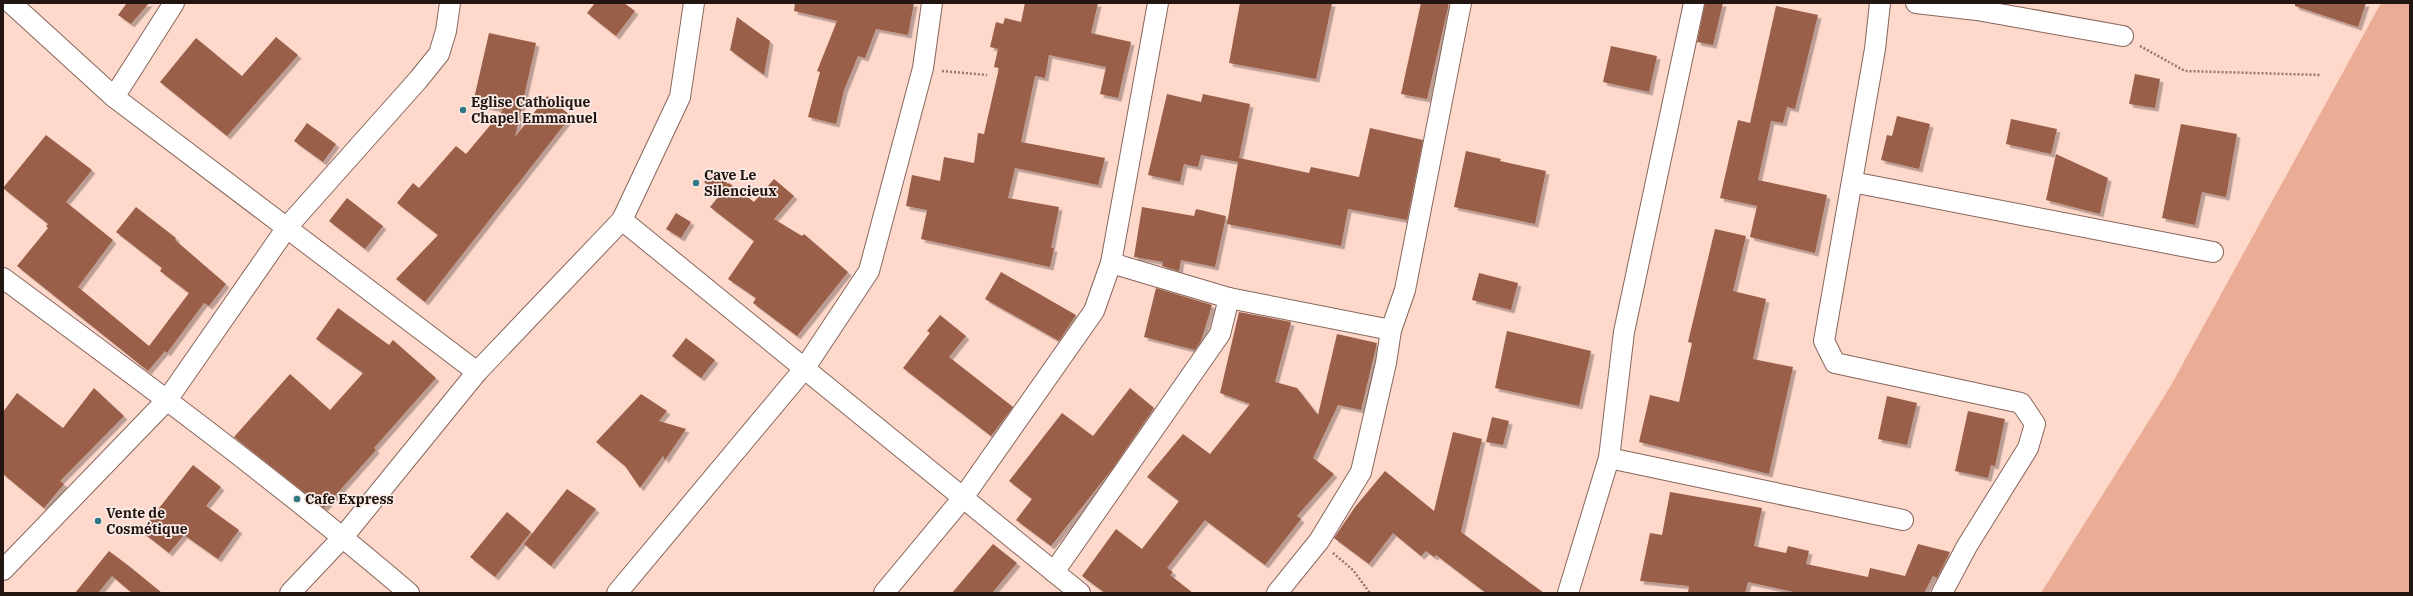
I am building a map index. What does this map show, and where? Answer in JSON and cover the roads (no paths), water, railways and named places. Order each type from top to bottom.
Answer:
[{"type":"street","points":[[11,3],[114,97],[288,226],[478,372]]},
{"type":"street","points":[[114,97],[174,3]]},
{"type":"street","points":[[3,570],[167,400],[288,226],[418,80],[439,54],[446,31],[450,3]]},
{"type":"street","points":[[290,593],[343,537],[478,372],[622,220],[680,97],[694,3]]},
{"type":"street","points":[[617,593],[804,369],[869,271],[923,68],[932,3]]},
{"type":"street","points":[[884,593],[962,499],[1094,311],[1111,262],[1158,3]]},
{"type":"street","points":[[1277,593],[1319,541],[1361,472],[1386,363],[1391,330],[1406,290],[1461,3]]},
{"type":"street","points":[[1568,593],[1609,458],[1624,332],[1694,3]]},
{"type":"street","points":[[1880,3],[1852,182],[1824,341],[1835,363],[2021,402],[2035,424],[2028,448],[1967,546],[1942,593]]},
{"type":"street","points":[[1916,3],[1977,10],[2020,19],[2123,36]]},
{"type":"street","points":[[1852,182],[2213,252]]},
{"type":"street","points":[[622,220],[962,499],[1080,593]]},
{"type":"street","points":[[1111,262],[1229,298],[1391,330]]},
{"type":"street","points":[[3,278],[167,400],[343,537],[409,593]]},
{"type":"street","points":[[1054,572],[1220,334],[1229,298]]},
{"type":"street","points":[[1609,458],[1903,520]]},
{"type":"place","name":"Eglise Catholique Chapel Emmanuel","points":[[463,110]]},
{"type":"place","name":"Cave Le Silencieux","points":[[696,183]]},
{"type":"place","name":"Cafe Express","points":[[297,499]]},
{"type":"place","name":"Vente de Cosmétique","points":[[98,521]]}]
